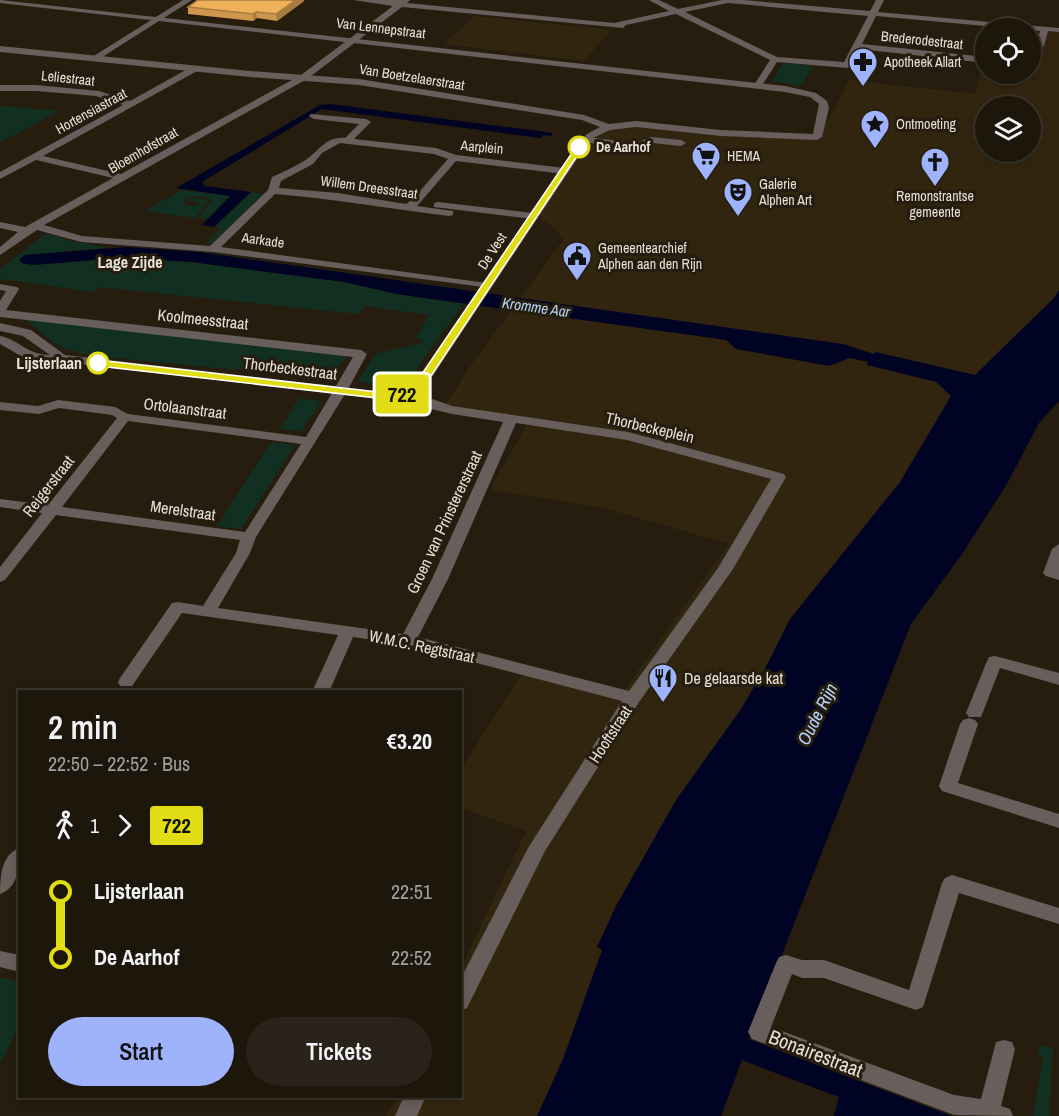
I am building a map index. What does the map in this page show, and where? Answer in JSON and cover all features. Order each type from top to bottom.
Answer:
[{"type":"street","points":[[93,59],[188,0]]},
{"type":"street","points":[[357,0],[403,2],[638,26],[765,1],[1059,30]]},
{"type":"street","points":[[653,0],[775,59],[842,66],[847,65],[880,0]]},
{"type":"street","name":"Van Lennepstraat","points":[[0,1],[356,39],[805,92],[819,98],[824,103],[817,137]]},
{"type":"street","points":[[614,25],[728,1],[752,3]]},
{"type":"street","name":"Bloemhofstraat","points":[[0,252],[31,229],[304,77],[403,2]]},
{"type":"street","points":[[1041,46],[1045,29]]},
{"type":"street","name":"Brederodestraat","points":[[856,46],[975,59]]},
{"type":"street","name":"Van Boetzelaerstraat","points":[[0,49],[194,69],[360,82],[584,118],[608,127],[636,124],[742,135],[817,137]]},
{"type":"street","points":[[758,85],[775,59]]},
{"type":"street","name":"Hortensiastraat","points":[[0,176],[194,69]]},
{"type":"street","name":"Leliestraat","points":[[0,88],[36,88],[99,94],[102,98],[132,104]]},
{"type":"street","points":[[314,116],[366,122],[347,141]]},
{"type":"street","name":"De Vest","points":[[404,393],[426,376],[586,140],[608,127]]},
{"type":"street","name":"Willem Dreesstraat","points":[[454,158],[436,151],[338,140],[319,151],[310,162],[276,178],[273,191],[412,205],[454,216],[467,208]]},
{"type":"street","points":[[586,140],[637,146],[651,140],[681,143]]},
{"type":"street","points":[[35,157],[124,178]]},
{"type":"street","name":"Aarplein","points":[[412,205],[454,158],[564,171]]},
{"type":"street","points":[[213,249],[273,191]]},
{"type":"street","points":[[412,205],[467,208],[533,216]]},
{"type":"street","name":"Aarkade","points":[[0,225],[81,239],[213,249],[486,287]]},
{"type":"street","name":"Koolmeesstraat","points":[[0,287],[13,289],[0,312],[360,354],[341,391]]},
{"type":"street","name":"Thorbeckestraat","points":[[0,327],[27,333],[62,358]]},
{"type":"street","name":"Thorbeckestraat","points":[[0,340],[6,340],[27,356],[62,358],[386,396],[404,393],[432,405],[512,419]]},
{"type":"street","points":[[208,611],[243,553],[249,537],[341,391]]},
{"type":"street","name":"Ortolaanstraat","points":[[0,406],[39,410],[58,404],[114,411],[125,417],[309,441]]},
{"type":"street","name":"Reigerstraat","points":[[0,577],[125,417]]},
{"type":"street","name":"Thorbeckeplein","points":[[512,419],[628,436],[779,477]]},
{"type":"street","name":"Groen van Prinstererstraat","points":[[408,640],[440,579],[512,419]]},
{"type":"street","name":"Hooftstraat","points":[[462,998],[537,848],[633,698],[725,569],[779,477]]},
{"type":"street","name":"Merelstraat","points":[[0,503],[249,537]]},
{"type":"street","points":[[1059,549],[1050,573],[1059,575]]},
{"type":"street","name":"W.M.C. Regtstraat","points":[[126,682],[178,607],[408,640],[633,698]]},
{"type":"street","points":[[321,690],[348,632]]},
{"type":"street","points":[[1059,679],[995,661],[944,791],[1059,821]]},
{"type":"street","points":[[0,886],[18,858]]},
{"type":"street","name":"Bonairestraat","points":[[1004,1049],[996,1114],[954,1105],[759,1032],[786,963],[802,969],[824,969],[916,1001],[952,883],[1059,916]]},
{"type":"street","points":[[0,959],[18,964]]},
{"type":"street","points":[[406,1116],[414,1098]]},
{"type":"shaded area","points":[[474,16],[611,30],[584,61],[444,44]]},
{"type":"shaded area","points":[[1048,30],[1059,31],[1059,385],[571,1116],[386,1116],[396,1098],[462,1098],[462,966],[526,831],[462,808],[462,767],[526,667],[622,693],[729,544],[603,508],[490,490],[527,424],[442,411],[469,368],[563,240],[553,226],[541,220],[540,212],[586,145],[609,128],[636,127],[793,139],[818,133],[831,116],[849,80],[976,94],[978,84],[1041,84],[1041,49]]},
{"type":"green space","points":[[783,64],[813,66],[801,86],[772,81]]},
{"type":"green space","points":[[0,106],[3,106],[60,111],[0,142]]},
{"type":"green space","points":[[181,190],[231,196],[209,219],[199,218],[212,200],[202,196],[186,198],[183,203],[191,206],[198,205],[200,202],[188,201],[200,198],[208,201],[195,218],[145,211]]},
{"type":"green space","points":[[251,192],[263,194],[212,244],[206,243],[221,228],[214,227]]},
{"type":"green space","points":[[46,233],[67,240],[109,248],[66,251],[33,265],[120,258],[191,262],[344,282],[396,294],[464,303],[410,378],[387,384],[358,382],[375,354],[424,342],[416,337],[429,315],[365,306],[358,314],[99,287],[94,292],[0,279],[0,269]]},
{"type":"green space","points":[[26,319],[347,355],[330,379],[95,356],[64,348]]},
{"type":"green space","points":[[299,398],[322,401],[301,431],[280,429]]},
{"type":"green space","points":[[271,442],[295,445],[241,529],[217,526]]},
{"type":"green space","points":[[0,977],[18,982],[18,1028],[0,1064]]},
{"type":"green space","points":[[1038,1045],[1053,1048],[1049,1116],[1033,1116],[1043,1057],[1039,1055]]},
{"type":"water","points":[[331,104],[553,133],[551,136],[543,135],[541,138],[322,109],[202,182],[205,186],[251,192],[214,227],[202,225],[230,196],[176,188],[320,105]]},
{"type":"water","points":[[127,247],[199,252],[843,344],[874,354],[876,352],[975,375],[1054,298],[1059,290],[1059,401],[1039,423],[1007,484],[962,554],[911,624],[749,1039],[951,1116],[834,1116],[839,1097],[742,1060],[721,1116],[537,1116],[563,1059],[602,950],[597,947],[616,906],[676,800],[741,709],[790,619],[900,482],[951,396],[936,382],[867,365],[868,362],[850,358],[829,366],[736,349],[726,340],[396,294],[344,282],[191,262],[120,258],[33,265],[22,263],[19,260],[24,255]]},
{"type":"building","points":[[198,0],[296,0],[276,14],[256,12],[253,14],[188,7]]},
{"type":"bus line","name":"722","points":[[98,363],[386,396],[404,393],[426,376],[579,147]]},
{"type":"place","name":"Apotheek Allart","points":[[863,88]]},
{"type":"place","name":"De Aarhof","points":[[579,147]]},
{"type":"place","name":"Ontmoeting","points":[[875,150]]},
{"type":"place","name":"HEMA","points":[[706,182]]},
{"type":"place","name":"Remonstrantse gemeente","points":[[935,188]]},
{"type":"place","name":"Galerie Alphen Art","points":[[738,218]]},
{"type":"place","name":"Gemeentearchief Alphen aan den Rijn","points":[[577,282]]},
{"type":"place","name":"Lijsterlaan","points":[[98,363]]},
{"type":"place","name":"De gelaarsde kat","points":[[663,704]]},
{"type":"district","name":"Lage Zijde","points":[[130,262]]},
{"type":"water label","name":"Kromme Aar","points":[[536,307]]},
{"type":"water label","name":"Oude Rijn","points":[[817,714]]}]
